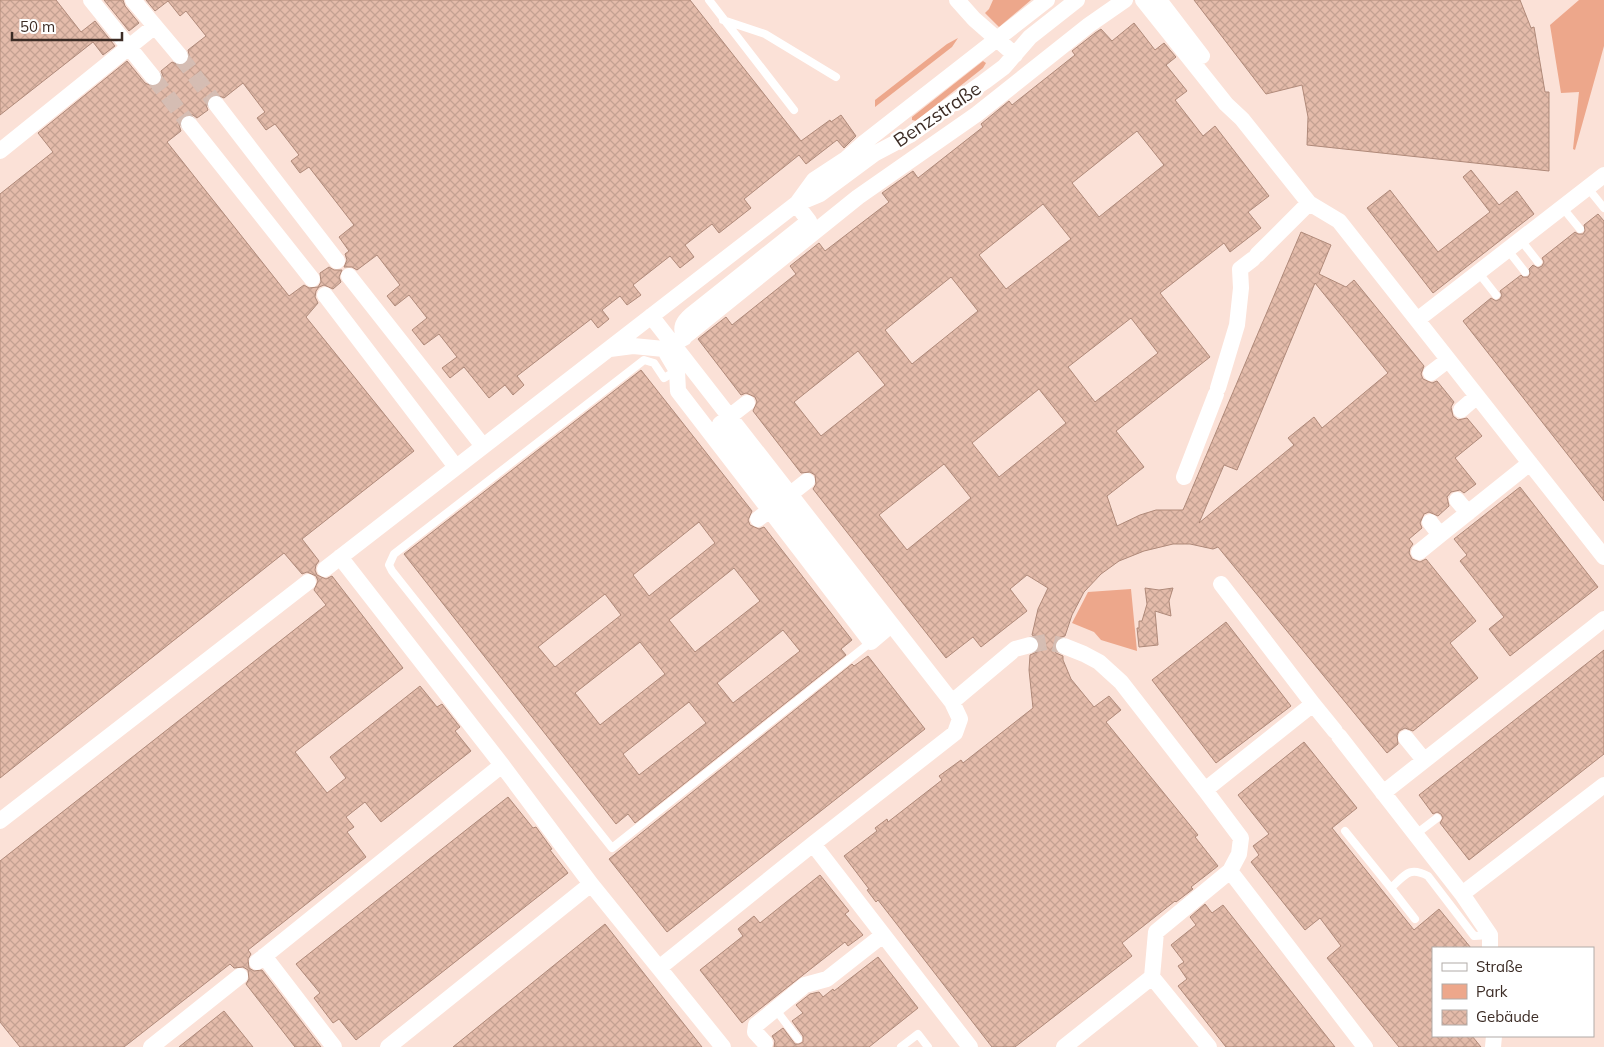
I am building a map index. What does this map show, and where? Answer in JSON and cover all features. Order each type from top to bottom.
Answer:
[{"type":"street","points":[[91,0],[153,78]]},
{"type":"street","points":[[133,0],[180,56]]},
{"type":"street","points":[[957,0],[974,19],[1015,54]]},
{"type":"street","name":"Benzstraße","points":[[850,164],[865,142],[1048,0]]},
{"type":"street","name":"Benzstraße","points":[[850,164],[910,135],[984,82],[1004,67],[1030,37],[1077,0]]},
{"type":"street","points":[[610,349],[674,344],[858,197],[977,114],[1089,25],[1126,0]]},
{"type":"street","points":[[1142,0],[1165,15],[1233,98],[1242,119],[1309,203],[1339,221],[1604,557]]},
{"type":"street","points":[[0,151],[155,26]]},
{"type":"street","points":[[216,104],[337,261]]},
{"type":"street","points":[[189,124],[312,279]]},
{"type":"street","points":[[325,569],[796,204],[814,180],[850,164]]},
{"type":"street","points":[[1417,320],[1604,175]]},
{"type":"street","points":[[1184,477],[1217,391],[1237,326],[1241,288],[1240,269],[1255,257],[1309,203]]},
{"type":"street","points":[[659,968],[955,733],[960,719],[952,702],[881,633],[678,391],[674,344],[684,322],[690,315],[809,221],[796,204]]},
{"type":"street","points":[[349,276],[483,446]]},
{"type":"street","points":[[325,295],[456,467]]},
{"type":"street","points":[[651,316],[674,344],[881,633]]},
{"type":"street","points":[[1430,373],[1448,360]]},
{"type":"street","points":[[1461,410],[1476,397]]},
{"type":"street","points":[[747,402],[720,424],[881,633]]},
{"type":"street","points":[[1419,552],[1435,529],[1468,513],[1530,463]]},
{"type":"street","points":[[758,519],[807,481]]},
{"type":"street","points":[[1457,500],[1468,513]]},
{"type":"street","points":[[340,557],[502,765],[591,884],[723,1047]]},
{"type":"street","points":[[0,821],[308,582]]},
{"type":"street","points":[[1221,584],[1462,894],[1490,942]]},
{"type":"street","points":[[1383,793],[1604,619]]},
{"type":"street","points":[[952,702],[1015,649],[1030,645]]},
{"type":"street","points":[[1064,646],[1099,662],[1141,701],[1241,838],[1239,854],[1230,871],[1156,932],[1152,977],[1209,1047]]},
{"type":"street","points":[[1205,790],[1313,704]]},
{"type":"street","points":[[1406,738],[1424,760]]},
{"type":"street","points":[[334,1047],[260,959],[502,765]]},
{"type":"street","points":[[1462,894],[1604,785]]},
{"type":"street","points":[[813,844],[970,1047]]},
{"type":"street","points":[[1230,871],[1365,1047]]},
{"type":"street","points":[[388,1047],[591,884]]},
{"type":"street","points":[[765,1043],[755,1032],[756,1025],[805,985],[827,979],[883,935]]},
{"type":"street","points":[[151,1047],[240,976]]},
{"type":"street","points":[[1064,1047],[1152,977]]},
{"type":"lane","points":[[709,0],[794,110]]},
{"type":"lane","points":[[723,20],[765,34],[836,76]]},
{"type":"lane","points":[[1588,187],[1604,208]]},
{"type":"lane","points":[[1562,207],[1580,229]]},
{"type":"lane","points":[[1514,244],[1538,262]]},
{"type":"lane","points":[[1514,244],[1525,272]]},
{"type":"lane","points":[[1478,272],[1496,295]]},
{"type":"lane","points":[[677,371],[664,378],[654,363],[644,360],[394,554],[390,565],[392,571],[612,848],[881,633]]},
{"type":"lane","points":[[1416,834],[1437,818]]},
{"type":"lane","points":[[1345,831],[1415,919]]},
{"type":"lane","points":[[1391,888],[1408,872],[1418,870],[1428,876],[1474,936],[1490,942]]},
{"type":"lane","points":[[776,1010],[798,1039]]},
{"type":"lane","points":[[901,1047],[918,1034],[928,1047]]},
{"type":"green space","points":[[993,0],[1031,0],[999,27],[985,13]]},
{"type":"green space","points":[[1579,0],[1604,0],[1604,46],[1575,150],[1573,149],[1579,92],[1561,93],[1550,25]]},
{"type":"green space","points":[[958,38],[952,47],[875,107],[875,100],[947,44]]},
{"type":"green space","points":[[983,61],[986,63],[983,68],[916,121],[912,120],[912,117]]},
{"type":"green space","points":[[1131,589],[1137,651],[1101,640],[1094,632],[1072,623],[1088,592]]},
{"type":"building","points":[[0,0],[56,0],[81,32],[95,21],[115,46],[103,55],[93,42],[0,115]]},
{"type":"building","points":[[104,0],[123,0],[125,6],[139,23],[129,31]]},
{"type":"building","points":[[146,0],[690,0],[801,141],[830,120],[831,122],[841,115],[856,136],[844,148],[837,140],[806,164],[799,155],[744,199],[751,208],[719,233],[712,224],[685,245],[694,257],[680,268],[670,256],[633,285],[641,295],[627,305],[620,296],[602,310],[609,319],[598,328],[591,319],[517,376],[524,385],[513,395],[505,385],[489,398],[464,367],[450,378],[442,368],[457,357],[439,334],[424,345],[412,330],[427,318],[409,295],[395,306],[387,296],[400,285],[377,255],[357,270],[352,267],[344,267],[347,260],[345,254],[349,251],[339,237],[354,225],[309,167],[300,173],[291,161],[299,155],[275,124],[266,130],[257,118],[265,112],[243,83],[224,98],[215,94],[210,96],[206,105],[208,110],[197,118],[188,114],[183,116],[179,125],[181,131],[167,142],[289,296],[304,285],[309,288],[318,287],[321,282],[320,273],[329,267],[334,270],[342,270],[339,277],[341,282],[333,289],[324,285],[319,287],[315,297],[318,303],[306,317],[414,451],[302,539],[319,561],[315,570],[317,575],[326,579],[332,576],[403,668],[295,752],[327,793],[346,778],[330,757],[420,686],[437,707],[442,704],[460,727],[455,731],[471,751],[381,822],[365,802],[346,817],[354,827],[347,832],[366,857],[248,950],[251,954],[248,959],[249,968],[254,971],[262,970],[321,1047],[295,1047],[246,984],[249,979],[248,970],[243,967],[234,968],[230,964],[124,1047],[20,1047],[0,1022],[0,861],[326,605],[314,590],[318,581],[316,576],[307,572],[302,574],[284,553],[0,778],[0,194],[53,152],[38,133],[127,61],[145,83],[154,87],[162,81],[161,71],[172,62],[181,66],[187,63],[190,59],[188,50],[206,36],[186,11],[180,16],[168,1],[155,11]]},
{"type":"building","points":[[1194,0],[1520,0],[1531,28],[1534,27],[1545,92],[1549,92],[1549,171],[1307,145],[1308,117],[1302,85],[1266,94]]},
{"type":"building","points":[[1134,23],[1155,50],[1164,43],[1176,57],[1166,65],[1187,91],[1175,100],[1203,136],[1215,126],[1269,196],[1248,212],[1261,228],[1230,252],[1224,243],[1160,293],[1210,357],[1116,431],[1144,467],[1107,496],[1117,526],[1156,510],[1183,510],[1301,232],[1331,245],[1319,274],[1346,287],[1354,280],[1424,366],[1421,374],[1423,379],[1432,383],[1437,381],[1454,402],[1451,407],[1453,416],[1458,420],[1467,418],[1482,436],[1455,458],[1476,484],[1464,493],[1460,490],[1451,492],[1447,497],[1449,506],[1438,516],[1429,512],[1424,514],[1420,523],[1422,528],[1409,539],[1413,544],[1409,553],[1412,559],[1420,562],[1426,559],[1476,621],[1450,643],[1478,678],[1413,731],[1405,728],[1399,731],[1397,735],[1398,744],[1387,753],[1218,547],[1213,549],[1190,544],[1173,544],[1144,551],[1119,561],[1101,574],[1084,592],[1072,615],[1065,636],[1057,638],[1054,648],[1056,653],[1063,656],[1071,679],[1094,707],[1109,696],[1121,710],[1106,722],[1198,835],[1195,837],[1218,866],[1191,887],[1193,889],[1122,943],[1132,956],[1015,1047],[992,1047],[878,900],[876,902],[867,890],[869,889],[844,856],[877,831],[875,828],[887,819],[888,822],[942,780],[939,776],[961,760],[963,763],[1033,708],[1029,670],[1030,655],[1037,652],[1040,643],[1032,635],[1038,609],[1048,588],[1027,575],[1010,589],[1027,611],[981,647],[973,637],[946,658],[813,489],[816,484],[815,475],[810,472],[801,473],[753,411],[757,402],[755,397],[746,393],[741,395],[698,339],[726,317],[732,325],[796,274],[790,266],[819,243],[825,251],[889,202],[882,193],[913,171],[918,178],[983,127],[981,124],[1009,101],[1012,105],[1075,55],[1072,51],[1095,33],[1101,29],[1112,41]],"holes":[[[1137,131],[1164,165],[1099,217],[1072,183]],[[1043,204],[1071,239],[1006,289],[979,255]],[[951,277],[978,311],[912,364],[885,330]],[[1315,283],[1388,373],[1322,428],[1314,417],[1288,438],[1294,445],[1199,523],[1224,465],[1237,470]],[[1131,318],[1158,353],[1095,402],[1068,367]],[[858,351],[885,385],[821,436],[794,402]],[[1039,389],[1066,423],[999,477],[972,443]],[[944,464],[971,498],[907,550],[879,515]]]},
{"type":"building","points":[[1471,170],[1499,205],[1517,191],[1534,214],[1433,293],[1367,208],[1390,190],[1438,252],[1490,212],[1463,177]]},
{"type":"building","points":[[1598,214],[1604,221],[1604,501],[1463,321],[1491,298],[1496,301],[1500,299],[1502,295],[1500,291],[1521,275],[1528,277],[1530,274],[1529,269],[1533,265],[1538,268],[1542,266],[1544,262],[1542,258],[1575,232],[1583,234],[1585,231],[1584,225]]},
{"type":"building","points":[[641,370],[752,511],[748,520],[750,525],[759,529],[764,527],[852,640],[841,649],[846,655],[635,823],[628,814],[616,824],[404,554]],"holes":[[[699,522],[715,543],[649,596],[633,575]],[[734,568],[760,601],[695,652],[669,620]],[[605,594],[621,615],[555,667],[538,647]],[[783,630],[800,651],[733,703],[717,683]],[[640,642],[665,674],[600,725],[575,693]],[[689,702],[706,723],[639,775],[623,754]]]},
{"type":"building","points":[[1520,487],[1598,587],[1510,656],[1489,629],[1504,617],[1460,561],[1467,555],[1454,539]]},
{"type":"building","points":[[1145,588],[1159,590],[1173,588],[1169,601],[1171,616],[1155,611],[1158,645],[1139,647],[1137,628],[1139,628],[1139,621],[1142,621],[1147,604]]},
{"type":"building","points":[[1226,622],[1291,706],[1216,763],[1152,680]]},
{"type":"building","points":[[1604,650],[1604,754],[1469,860],[1440,823],[1443,818],[1441,814],[1437,812],[1433,814],[1419,795]]},
{"type":"building","points":[[868,656],[925,729],[667,932],[609,859],[852,664],[854,666]]},
{"type":"building","points":[[1304,742],[1357,808],[1332,828],[1414,930],[1439,909],[1470,947],[1432,947],[1432,1037],[1473,1037],[1481,1047],[1399,1047],[1327,958],[1341,946],[1320,918],[1305,930],[1251,862],[1259,855],[1253,846],[1269,834],[1238,795]]},
{"type":"building","points":[[508,797],[533,828],[536,827],[552,849],[550,850],[568,873],[356,1040],[339,1019],[333,1023],[314,998],[320,993],[296,964]]},
{"type":"building","points":[[820,875],[849,911],[845,914],[863,935],[848,946],[845,942],[742,1023],[700,970],[743,936],[738,929],[754,916],[760,923]]},
{"type":"building","points":[[1205,904],[1212,913],[1223,905],[1335,1047],[1226,1047],[1178,986],[1187,979],[1178,966],[1184,962],[1171,945],[1196,925],[1190,917]]},
{"type":"building","points":[[605,924],[702,1047],[453,1047]]},
{"type":"building","points":[[878,957],[918,1008],[869,1047],[774,1047],[775,1041],[772,1036],[783,1028],[795,1044],[803,1042],[803,1036],[792,1021],[803,1013],[796,1005],[810,994],[819,992],[823,997],[833,989],[834,991]]},
{"type":"building","points":[[224,1011],[253,1047],[179,1047]]},
{"type":"tunnel","points":[[180,56],[216,104]]},
{"type":"tunnel","points":[[153,77],[189,124]]},
{"type":"tunnel","points":[[1030,645],[1047,642],[1064,646]]}]
